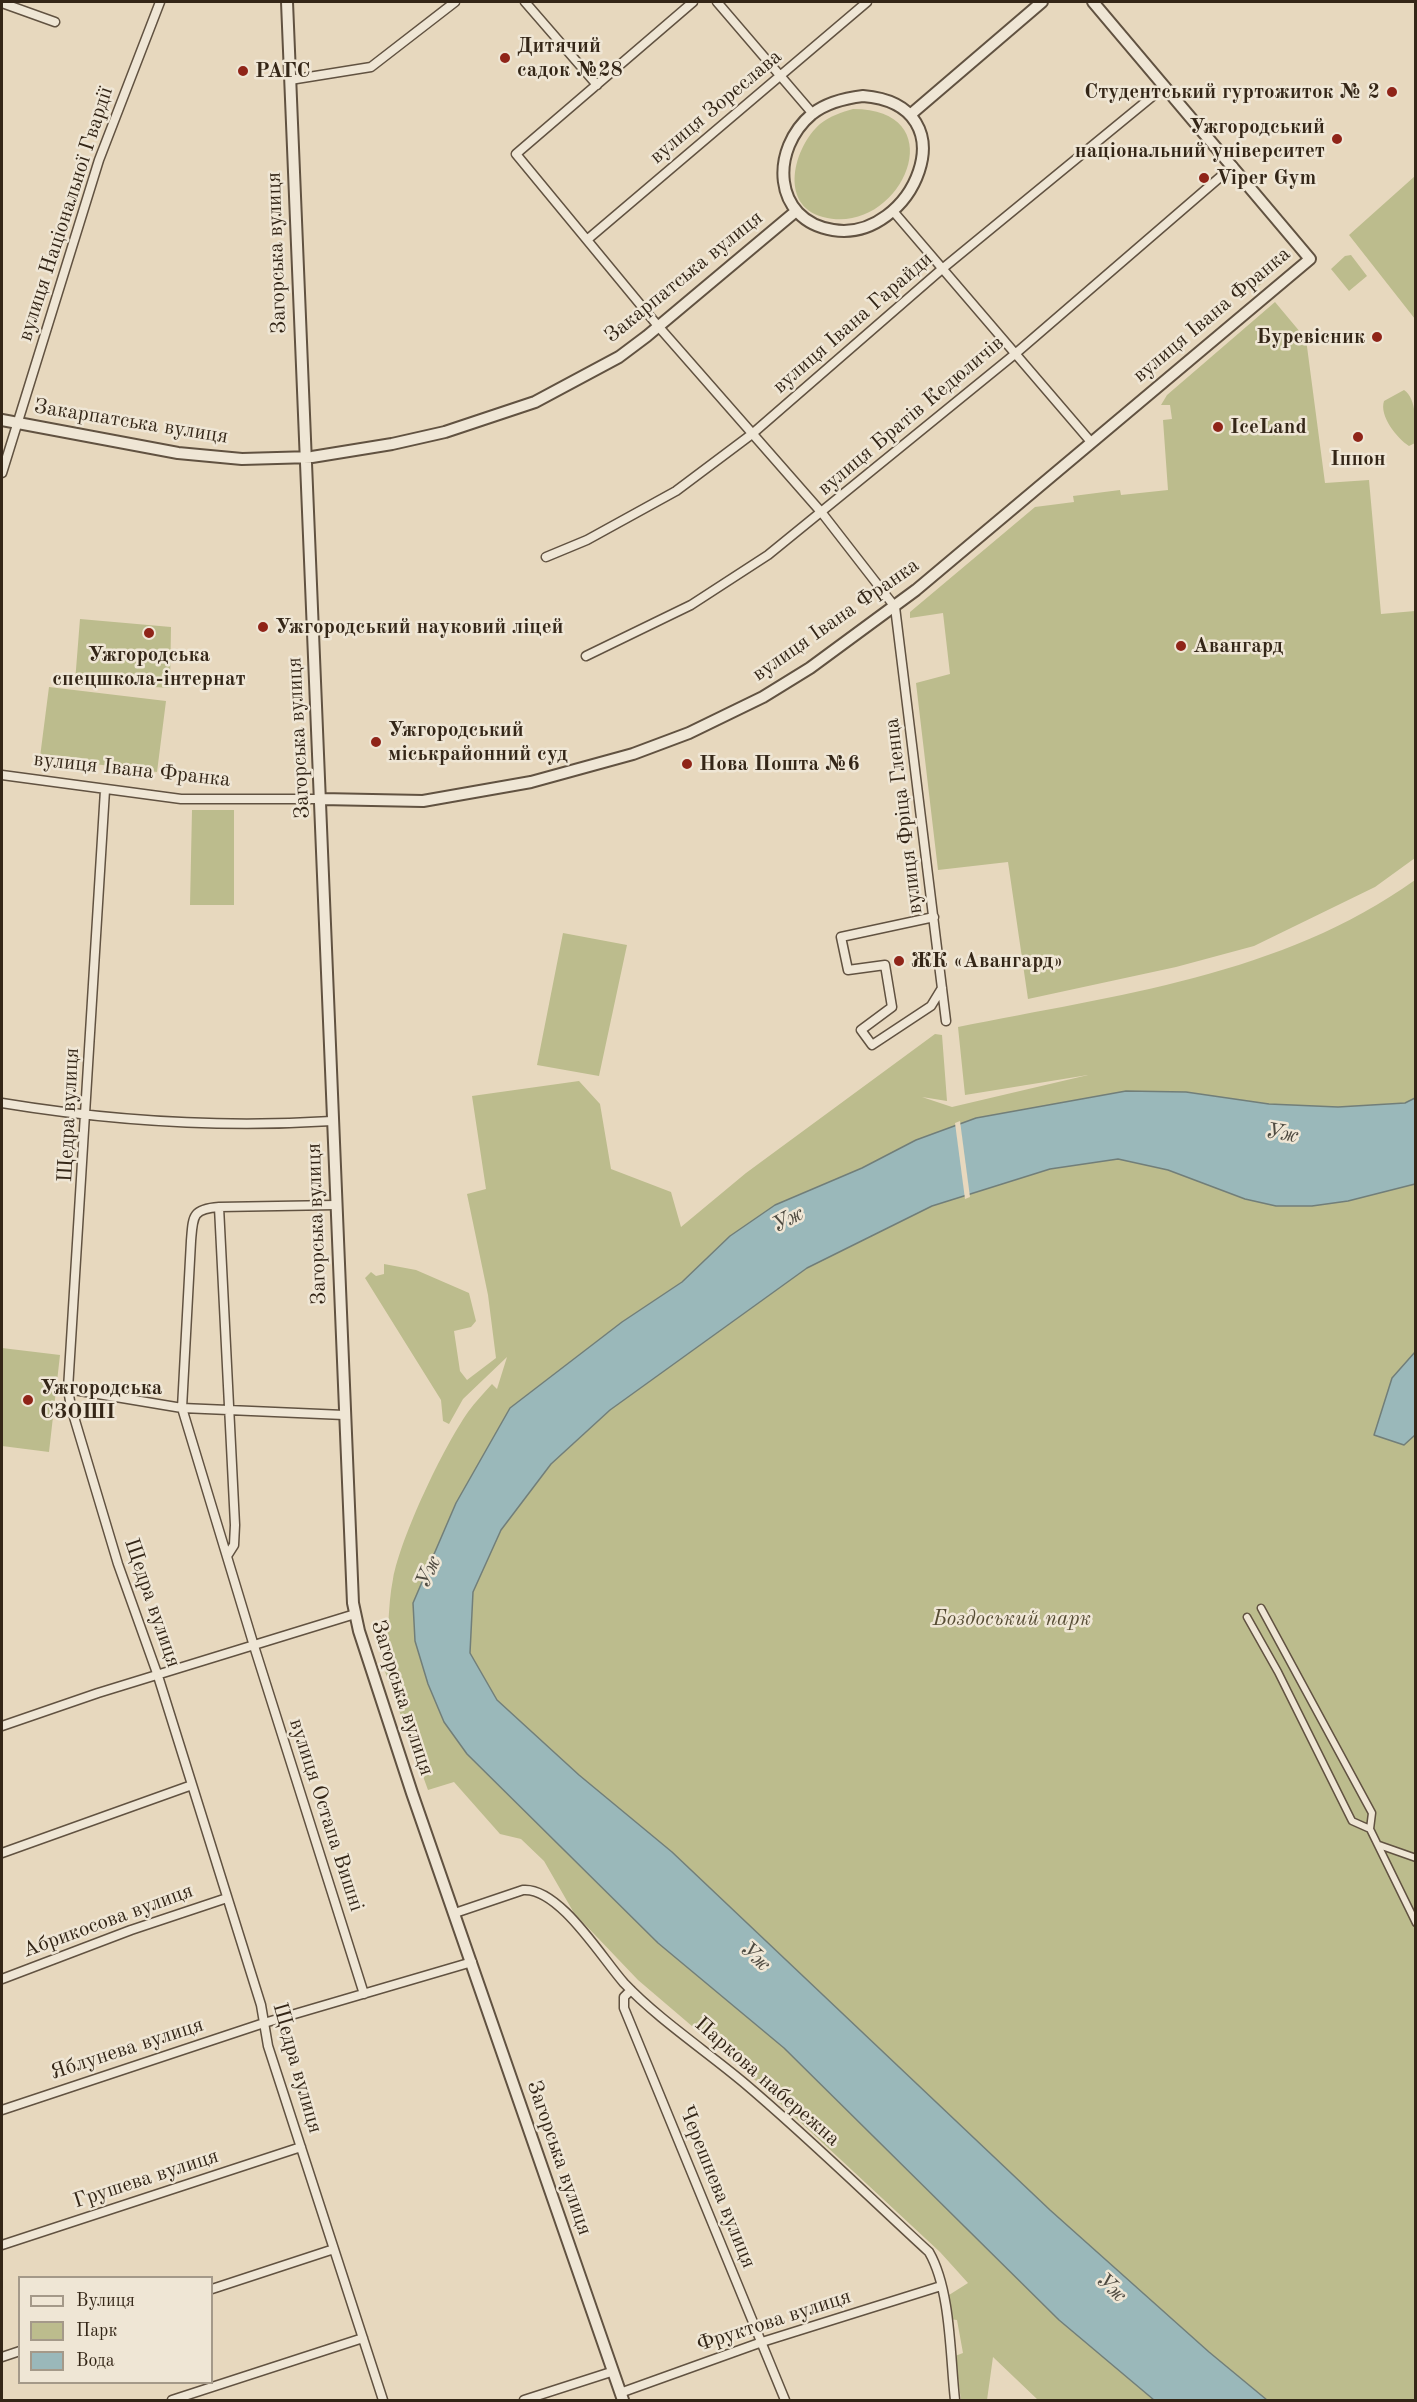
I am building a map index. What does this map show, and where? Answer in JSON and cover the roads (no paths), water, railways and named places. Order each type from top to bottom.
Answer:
[{"type":"street","name":"вулиця Національної Гвардії","points":[[2,473],[99,160],[160,2]]},
{"type":"street","name":"Загорська вулиця","points":[[287,2],[321,799],[351,1591],[355,1614],[402,1763],[621,2397]]},
{"type":"street","points":[[290,80],[371,67],[455,2]]},
{"type":"street","points":[[525,2],[597,85]]},
{"type":"street","points":[[693,2],[516,154],[658,326],[822,513],[895,607]]},
{"type":"street","points":[[717,2],[813,114]]},
{"type":"street","name":"вулиця Зореслава","points":[[588,239],[867,2]]},
{"type":"street","points":[[910,115],[1042,2]]},
{"type":"street","points":[[1093,2],[1233,166]]},
{"type":"street","points":[[2,3],[55,22]]},
{"type":"street","name":"вулиця Івана Гарайди","points":[[546,557],[587,540],[676,491],[752,434],[942,269],[1164,86]]},
{"type":"street","points":[[863,96],[892,101],[910,115],[918,125],[921,137],[920,165],[918,175],[907,195],[893,211],[861,226],[836,231],[807,220],[795,212],[786,196],[784,169],[788,149],[803,123],[813,114],[832,103],[863,96]]},
{"type":"street","name":"вулиця Івана Франка","points":[[2,777],[181,799],[321,799],[390,802],[451,798],[531,782],[633,754],[688,734],[763,697],[810,668],[895,607],[1310,259],[1233,166]]},
{"type":"street","name":"вулиця Братів Кедюличів","points":[[586,656],[639,632],[707,595],[768,555],[1015,354],[1233,166]]},
{"type":"street","points":[[893,211],[1091,442]]},
{"type":"street","name":"Закарпатська вулиця","points":[[2,420],[201,456],[242,459],[305,458],[392,444],[445,432],[506,413],[562,389],[595,371],[635,345],[795,212]]},
{"type":"street","name":"вулиця Фріца Гленца","points":[[895,607],[946,1022]]},
{"type":"street","name":"Щедра вулиця","points":[[105,790],[87,1116],[68,1389],[86,1461],[158,1676],[261,2005],[268,2046],[383,2400]]},
{"type":"street","points":[[934,917],[841,937],[848,970],[885,965],[892,1007],[861,1030],[872,1045],[931,1006],[942,988]]},
{"type":"street","points":[[2,1103],[87,1116],[214,1125],[332,1121]]},
{"type":"street","points":[[182,1408],[193,1219],[204,1208],[336,1205]]},
{"type":"street","points":[[219,1207],[235,1525],[234,1545],[227,1556]]},
{"type":"street","points":[[68,1389],[182,1408],[344,1415]]},
{"type":"street","name":"вулиця Остапа Вишні","points":[[182,1408],[254,1646],[364,1994]]},
{"type":"street","points":[[1261,1608],[1372,1813],[1370,1829],[1416,1923]]},
{"type":"street","points":[[2,1726],[98,1693],[355,1614]]},
{"type":"street","points":[[1247,1617],[1278,1672],[1352,1821],[1370,1829]]},
{"type":"street","points":[[2,1853],[192,1785]]},
{"type":"street","points":[[1378,1845],[1416,1858]]},
{"type":"street","name":"Паркова набережна","points":[[455,1913],[523,1890],[541,1892],[565,1912],[631,1990],[746,2084],[929,2252],[936,2265],[941,2286],[955,2400]]},
{"type":"street","name":"Абрикосова вулиця","points":[[2,1979],[227,1898]]},
{"type":"street","name":"Яблунева вулиця","points":[[2,2110],[264,2023],[472,1962]]},
{"type":"street","name":"Черешнева вулиця","points":[[631,1990],[624,1997],[624,2008],[785,2400]]},
{"type":"street","name":"Грушева вулиця","points":[[2,2245],[301,2147]]},
{"type":"street","points":[[213,2289],[334,2249]]},
{"type":"street","name":"Фруктова вулиця","points":[[621,2397],[762,2342],[941,2286]]},
{"type":"street","points":[[172,2400],[363,2338]]},
{"type":"street","points":[[2,2357],[18,2352]]},
{"type":"street","points":[[524,2400],[612,2372]]},
{"type":"water","name":"Уж","points":[[1126,1091],[1186,1092],[1269,1104],[1338,1107],[1405,1103],[1415,1098],[1415,1184],[1348,1201],[1312,1206],[1276,1206],[1245,1199],[1168,1170],[1118,1159],[1050,1169],[932,1206],[807,1268],[610,1410],[551,1464],[501,1530],[473,1592],[470,1653],[497,1700],[579,1775],[672,1852],[1050,2210],[1209,2352],[1267,2400],[1154,2400],[1059,2320],[784,2048],[658,1943],[467,1754],[444,1722],[428,1684],[415,1641],[413,1603],[456,1503],[510,1408],[622,1322],[682,1282],[730,1236],[775,1205],[862,1168],[916,1140],[976,1118]]},
{"type":"water","points":[[1415,1352],[1415,1435],[1404,1445],[1374,1435],[1392,1378]]},
{"type":"place","name":"Дитячий садок №28","points":[[505,58]]},
{"type":"place","name":"РАГС","points":[[243,71]]},
{"type":"place","name":"Студентський гуртожиток № 2","points":[[1392,92]]},
{"type":"place","name":"Ужгородський національний університет","points":[[1337,139]]},
{"type":"place","name":"Viper Gym","points":[[1204,178]]},
{"type":"place","name":"Буревісник","points":[[1377,337]]},
{"type":"place","name":"IceLand","points":[[1218,427]]},
{"type":"place","name":"Іппон","points":[[1358,437]]},
{"type":"place","name":"Ужгородський науковий ліцей","points":[[263,627]]},
{"type":"place","name":"Ужгородська спецшкола-інтернат","points":[[149,633]]},
{"type":"place","name":"Авангард","points":[[1181,646]]},
{"type":"place","name":"Ужгородський міськрайонний суд","points":[[376,742]]},
{"type":"place","name":"Нова Пошта №6","points":[[687,764]]},
{"type":"place","name":"ЖК «Авангард»","points":[[899,961]]},
{"type":"place","name":"Ужгородська СЗОШІ","points":[[28,1400]]},
{"type":"park label","name":"Боздоський парк","points":[[1012,1619]]}]
